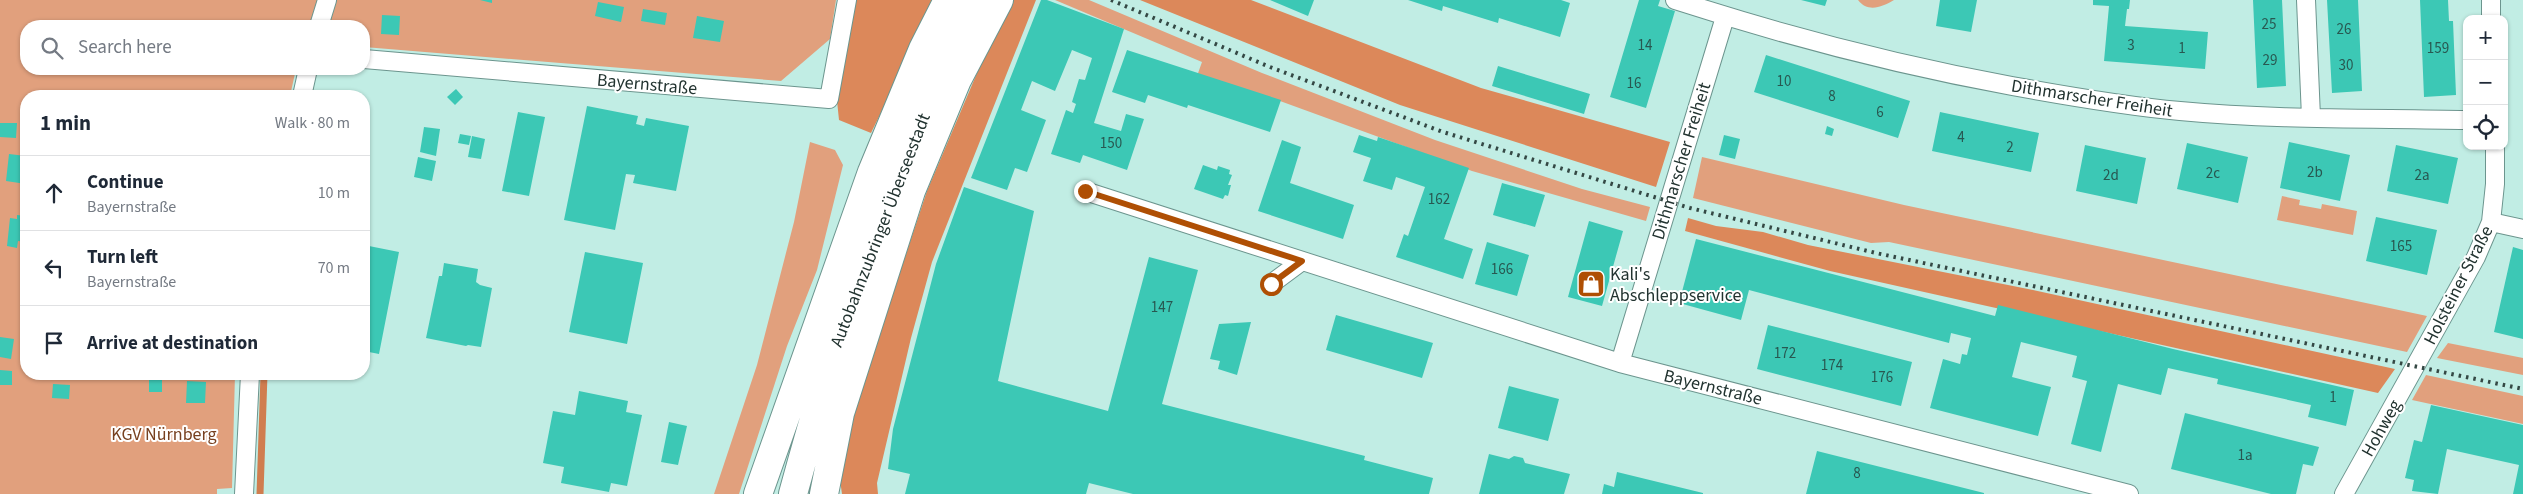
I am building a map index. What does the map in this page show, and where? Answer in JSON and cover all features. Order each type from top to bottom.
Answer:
[{"type":"highway","points":[[758,494],[872,172],[923,49],[948,0]]},
{"type":"highway","name":"Autobahnzubringer Überseestadt","points":[[793,494],[820,392],[856,281],[896,176],[974,0]]},
{"type":"highway","points":[[826,491],[840,413],[911,191],[957,80],[999,0]]},
{"type":"street","points":[[321,20],[327,0]]},
{"type":"street","name":"Bayernstraße","points":[[370,60],[829,99],[847,0]]},
{"type":"street","name":"Dithmarscher Freiheit","points":[[1675,0],[1725,17],[1917,68],[2071,97],[2178,111],[2244,116],[2463,120]]},
{"type":"street","points":[[2306,0],[2311,117]]},
{"type":"street","points":[[2491,0],[2491,15]]},
{"type":"street","name":"Dithmarscher Freiheit","points":[[1620,363],[1725,17]]},
{"type":"street","points":[[303,90],[307,75]]},
{"type":"street","name":"Holsteiner Straße","points":[[2418,362],[2476,257],[2491,222],[2495,184],[2494,150]]},
{"type":"street","name":"Bayernstraße","points":[[1085,191],[1620,363],[2129,494]]},
{"type":"street","points":[[2491,222],[2523,228]]},
{"type":"street","points":[[1271,284],[1302,261]]},
{"type":"street","name":"Hohweg","points":[[2344,494],[2418,362]]},
{"type":"street","points":[[244,494],[250,380]]},
{"type":"green space","name":"KGV Nürnberg","points":[[0,0],[836,0],[830,39],[781,81],[370,47],[370,20],[20,20],[20,75],[295,75],[291,90],[20,90],[20,380],[235,380],[232,488],[217,489],[217,494],[0,494]]},
{"type":"green space","points":[[1055,0],[1089,0],[1262,73],[1435,140],[1582,189],[1650,207],[1646,221],[1472,171],[1280,101],[1197,76],[1202,62]]},
{"type":"green space","points":[[1858,0],[1894,0],[1880,7],[1871,8]]},
{"type":"green space","points":[[810,142],[835,150],[843,165],[817,270],[787,346],[739,494],[714,494],[757,365],[794,222]]},
{"type":"green space","points":[[1702,157],[1904,205],[2427,316],[2407,352],[1889,242],[1871,243],[1693,198]]},
{"type":"green space","points":[[2282,196],[2300,200],[2299,205],[2321,209],[2322,204],[2357,211],[2353,235],[2277,220]]},
{"type":"green space","points":[[2448,343],[2523,358],[2523,375],[2437,358]]},
{"type":"green space","points":[[2426,375],[2523,396],[2523,424],[2412,400]]},
{"type":"shaded area","points":[[855,0],[936,0],[871,133],[839,120],[836,91]]},
{"type":"shaded area","points":[[1008,0],[1036,0],[932,262],[911,338],[877,483],[878,494],[842,494],[840,480],[854,410],[927,191]]},
{"type":"shaded area","points":[[1140,0],[1251,0],[1481,88],[1670,142],[1656,187],[1400,105]]},
{"type":"shaded area","points":[[1688,218],[1716,226],[1763,232],[1808,245],[2033,290],[2395,369],[2378,393],[1830,271],[1685,231]]},
{"type":"building","points":[[480,0],[492,0],[492,3]]},
{"type":"building","points":[[1041,0],[1047,0],[1124,29],[1094,123],[1121,131],[1126,114],[1144,119],[1127,170],[1083,155],[1080,163],[1051,154],[1066,110],[1073,113],[1076,104],[1072,102],[1079,79],[1085,80],[1092,58],[1072,50],[1055,91],[1032,81],[1021,110],[1046,120],[1027,172],[1015,168],[1007,190],[971,178]]},
{"type":"building","points":[[1270,0],[1314,0],[1308,16]]},
{"type":"building","points":[[1408,0],[1561,0],[1570,3],[1560,37],[1499,18],[1498,23],[1443,6],[1442,11]]},
{"type":"building","points":[[1639,0],[1660,0],[1658,6],[1675,11],[1646,108],[1610,97]]},
{"type":"building","points":[[1801,0],[1827,0],[1825,6]]},
{"type":"building","points":[[1940,0],[1977,0],[1971,32],[1936,26]]},
{"type":"building","points":[[2093,0],[2130,0],[2125,26],[2208,32],[2205,69],[2104,61],[2109,6],[2093,5]]},
{"type":"building","points":[[2253,0],[2282,0],[2286,86],[2257,88]]},
{"type":"building","points":[[2327,0],[2358,0],[2362,91],[2332,93]]},
{"type":"building","points":[[2420,0],[2448,0],[2449,21],[2453,21],[2456,95],[2424,97]]},
{"type":"building","points":[[598,2],[624,7],[621,22],[595,16]]},
{"type":"building","points":[[643,9],[667,13],[665,25],[641,21]]},
{"type":"building","points":[[382,15],[400,16],[399,35],[381,34]]},
{"type":"building","points":[[697,16],[724,21],[720,42],[693,38]]},
{"type":"building","points":[[1127,50],[1281,100],[1270,132],[1188,105],[1187,108],[1148,95],[1145,103],[1112,92]]},
{"type":"building","points":[[1766,55],[1910,101],[1898,138],[1754,92]]},
{"type":"building","points":[[1498,66],[1590,94],[1584,114],[1492,86]]},
{"type":"building","points":[[456,89],[463,97],[455,105],[447,97]]},
{"type":"building","points":[[587,106],[638,116],[636,124],[644,126],[646,118],[689,126],[676,191],[633,183],[635,175],[626,174],[615,230],[564,220]]},
{"type":"building","points":[[518,112],[545,117],[529,196],[502,191]]},
{"type":"building","points":[[1940,112],[2039,133],[2031,172],[1932,151]]},
{"type":"building","points":[[0,123],[17,123],[16,138],[0,137]]},
{"type":"building","points":[[1827,126],[1834,129],[1832,136],[1825,134]]},
{"type":"building","points":[[424,127],[440,129],[436,156],[420,152]]},
{"type":"building","points":[[460,134],[471,136],[469,145],[458,143]]},
{"type":"building","points":[[1359,135],[1377,141],[1378,137],[1469,168],[1444,239],[1473,249],[1463,279],[1396,257],[1404,234],[1408,236],[1425,187],[1396,177],[1392,190],[1363,181],[1371,158],[1353,152]]},
{"type":"building","points":[[1724,135],[1740,139],[1735,159],[1719,155]]},
{"type":"building","points":[[472,136],[485,139],[481,159],[468,157]]},
{"type":"building","points":[[1282,140],[1301,147],[1290,183],[1354,205],[1343,239],[1258,211]]},
{"type":"building","points":[[2289,142],[2350,155],[2340,201],[2280,188]]},
{"type":"building","points":[[2187,143],[2248,157],[2238,203],[2177,189]]},
{"type":"building","points":[[2085,145],[2146,158],[2137,204],[2076,191]]},
{"type":"building","points":[[2396,145],[2458,158],[2448,204],[2387,191]]},
{"type":"building","points":[[9,154],[20,155],[20,183],[6,181]]},
{"type":"building","points":[[418,157],[436,161],[432,181],[414,177]]},
{"type":"building","points":[[1203,165],[1217,170],[1218,166],[1230,170],[1229,174],[1232,175],[1228,185],[1231,185],[1228,196],[1225,195],[1223,199],[1194,189]]},
{"type":"building","points":[[1502,183],[1545,195],[1535,227],[1493,215]]},
{"type":"building","points":[[964,187],[1034,211],[998,381],[1108,411],[1149,257],[1198,270],[1162,404],[1365,456],[1364,460],[1433,478],[1429,494],[1133,494],[1089,483],[1086,494],[905,494],[910,474],[888,469],[893,429],[936,264]]},
{"type":"building","points":[[17,215],[20,215],[20,241],[18,241],[17,248],[7,246],[10,218],[17,219]]},
{"type":"building","points":[[2376,217],[2437,230],[2427,275],[2366,261]]},
{"type":"building","points":[[1589,221],[1623,231],[1602,306],[1568,297]]},
{"type":"building","points":[[1696,239],[1995,316],[1998,305],[2173,349],[2354,390],[2346,426],[2308,417],[2311,405],[2217,384],[2218,379],[2168,368],[2161,395],[2118,384],[2101,452],[2071,444],[2087,381],[2072,377],[2077,356],[2021,342],[2012,377],[2051,387],[2038,436],[1930,408],[1943,359],[1960,364],[1962,354],[1967,355],[1971,338],[1951,333],[1949,343],[1749,290],[1741,320],[1679,303]]},
{"type":"building","points":[[1487,242],[1529,255],[1517,296],[1475,284]]},
{"type":"building","points":[[370,246],[399,252],[379,354],[370,352]]},
{"type":"building","points":[[2513,247],[2523,250],[2523,339],[2494,332]]},
{"type":"building","points":[[585,252],[643,263],[627,344],[569,332]]},
{"type":"building","points":[[444,263],[478,269],[476,282],[492,288],[481,347],[426,338],[439,276],[442,276]]},
{"type":"building","points":[[1336,315],[1433,343],[1422,378],[1326,350]]},
{"type":"building","points":[[1251,322],[1237,375],[1218,369],[1220,361],[1210,359],[1219,324]]},
{"type":"building","points":[[1768,325],[1912,362],[1901,406],[1757,369]]},
{"type":"building","points":[[0,337],[14,339],[11,359],[0,357]]},
{"type":"building","points":[[0,370],[12,371],[12,385],[0,385]]},
{"type":"building","points":[[149,380],[162,380],[162,392],[149,392]]},
{"type":"building","points":[[187,381],[206,382],[205,403],[186,403]]},
{"type":"building","points":[[53,384],[70,385],[69,399],[52,398]]},
{"type":"building","points":[[1509,386],[1559,399],[1548,441],[1498,428]]},
{"type":"building","points":[[579,391],[628,401],[626,412],[642,415],[627,486],[611,483],[609,492],[561,483],[564,467],[543,463],[553,411],[575,415]]},
{"type":"building","points":[[2431,405],[2523,425],[2523,494],[2513,494],[2519,465],[2447,449],[2438,494],[2412,491],[2414,480],[2405,478],[2414,440],[2422,442]]},
{"type":"building","points":[[2185,413],[2319,447],[2313,466],[2303,464],[2296,494],[2271,494],[2171,469]]},
{"type":"building","points":[[669,422],[687,426],[678,465],[661,462]]},
{"type":"building","points":[[1817,451],[1984,493],[1984,494],[1806,494]]},
{"type":"building","points":[[1489,454],[1509,459],[1514,456],[1523,458],[1525,463],[1570,474],[1564,494],[1479,494]]},
{"type":"building","points":[[1617,472],[1703,494],[1602,494],[1604,484],[1614,487]]},
{"type":"waterway","points":[[260,494],[264,380]]},
{"type":"railway","points":[[1111,0],[1270,67],[1443,132],[1690,208],[1876,253],[2523,389]]},
{"type":"place","name":"Kali's Abschleppservice","points":[[1591,284]]},
{"type":"route","points":[[1085,191],[1302,261],[1271,284]]}]
